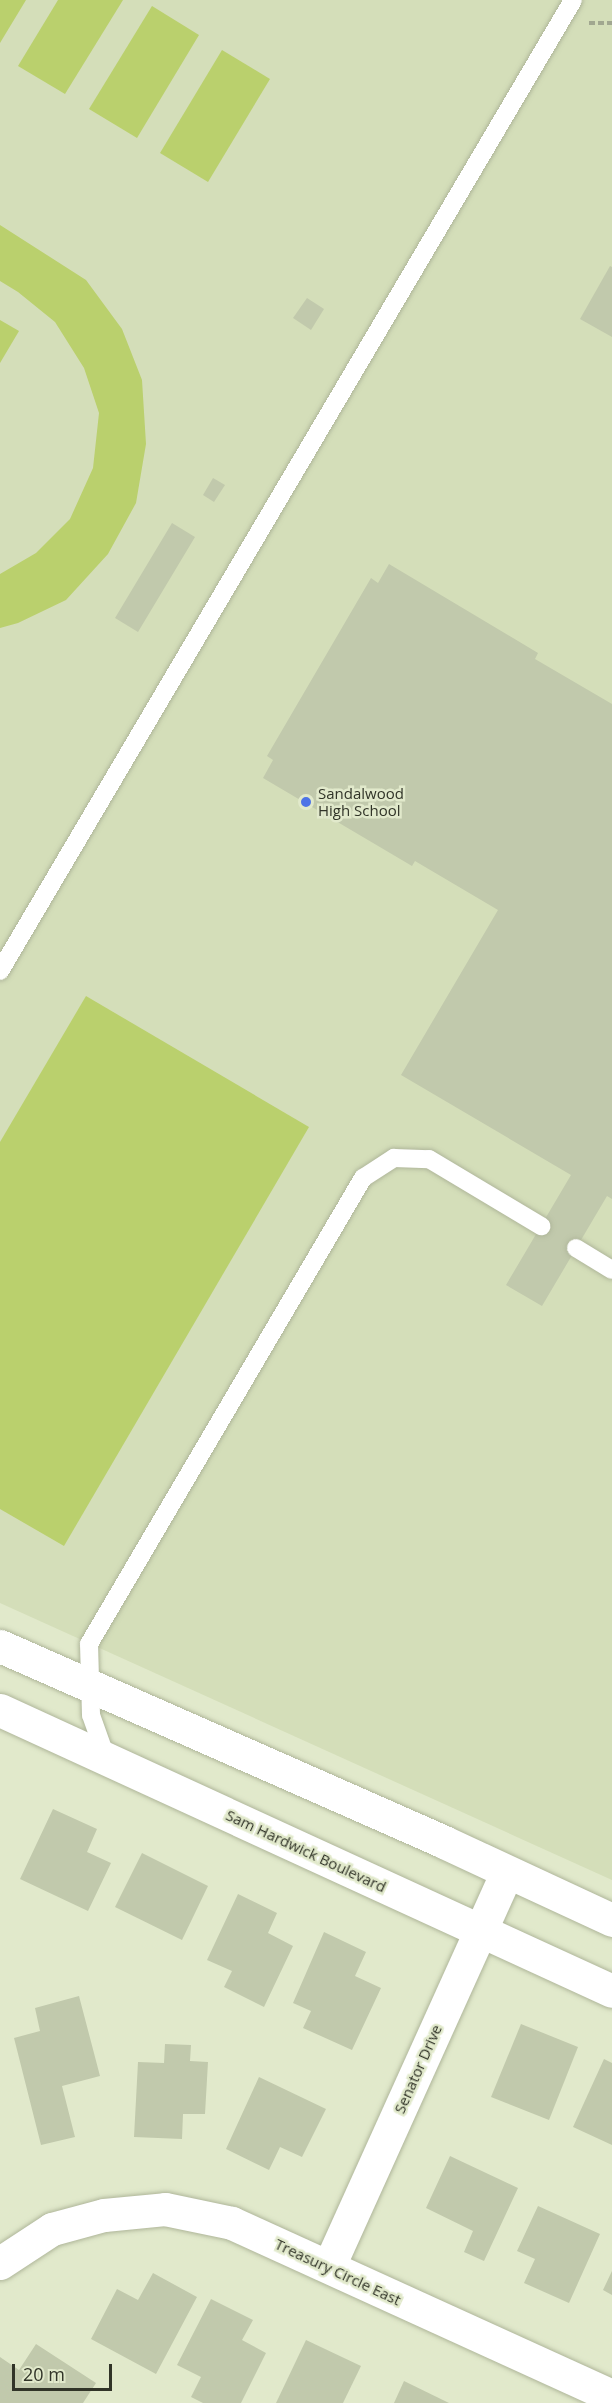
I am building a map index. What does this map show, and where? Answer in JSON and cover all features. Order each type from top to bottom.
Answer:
[{"type":"street","points":[[0,1646],[612,1920]]},
{"type":"street","name":"Sam Hardwick Boulevard","points":[[0,1710],[612,1991]]},
{"type":"street","name":"Senator Drive","points":[[328,2266],[507,1872]]},
{"type":"street","name":"Treasury Circle East","points":[[0,2263],[52,2229],[104,2215],[165,2209],[232,2223],[612,2396]]},
{"type":"lane","points":[[0,970],[573,0]]},
{"type":"lane","points":[[107,1760],[91,1714],[89,1644],[363,1178],[394,1158],[429,1159],[541,1226]]},
{"type":"lane","points":[[576,1248],[612,1270]]},
{"type":"shaded area","name":"Sandalwood High School","points":[[0,0],[612,0],[612,1880],[0,1603]]},
{"type":"green space","points":[[0,0],[26,0],[0,43]]},
{"type":"green space","points":[[58,0],[123,0],[65,94],[18,66]]},
{"type":"green space","points":[[152,6],[199,35],[137,138],[89,109]]},
{"type":"green space","points":[[222,50],[270,79],[208,182],[160,153]]},
{"type":"green space","points":[[0,225],[86,280],[122,329],[142,380],[146,444],[136,503],[108,554],[66,600],[18,623],[0,628],[0,574],[36,553],[70,519],[93,468],[99,413],[84,368],[55,322],[18,292],[0,281]]},
{"type":"green space","points":[[0,320],[19,331],[0,363]]},
{"type":"green space","points":[[86,996],[309,1127],[64,1546],[0,1509],[0,1142]]},
{"type":"building","points":[[610,266],[612,267],[612,337],[580,319]]},
{"type":"building","points":[[307,298],[324,309],[311,330],[293,318]]},
{"type":"building","points":[[213,478],[225,485],[214,502],[203,495]]},
{"type":"building","points":[[172,523],[195,537],[138,632],[115,618]]},
{"type":"building","points":[[389,564],[538,653],[535,659],[612,704],[612,1199],[607,1196],[542,1306],[506,1285],[571,1175],[401,1075],[498,910],[415,861],[412,866],[263,778],[273,760],[267,756],[371,578],[378,583]]},
{"type":"building","points":[[53,1809],[97,1829],[87,1852],[111,1863],[88,1911],[20,1879]]},
{"type":"building","points":[[142,1853],[208,1886],[182,1940],[115,1907]]},
{"type":"building","points":[[238,1894],[277,1913],[268,1933],[293,1946],[264,2007],[224,1987],[232,1971],[207,1960]]},
{"type":"building","points":[[324,1932],[366,1952],[355,1976],[381,1988],[352,2050],[303,2028],[311,2011],[293,2003]]},
{"type":"building","points":[[79,1996],[100,2076],[62,2086],[75,2137],[41,2145],[14,2038],[40,2031],[35,2008]]},
{"type":"building","points":[[521,2024],[578,2047],[549,2120],[491,2097]]},
{"type":"building","points":[[165,2044],[191,2045],[190,2061],[208,2062],[205,2114],[183,2114],[182,2139],[134,2137],[138,2062],[164,2063]]},
{"type":"building","points":[[604,2059],[612,2063],[612,2145],[573,2127]]},
{"type":"building","points":[[259,2077],[326,2109],[302,2157],[280,2147],[269,2170],[226,2149]]},
{"type":"building","points":[[450,2156],[518,2188],[484,2261],[464,2252],[473,2231],[426,2208]]},
{"type":"building","points":[[538,2206],[600,2234],[569,2303],[524,2283],[535,2259],[517,2251]]},
{"type":"building","points":[[612,2271],[612,2295],[603,2290]]},
{"type":"building","points":[[153,2273],[197,2297],[156,2374],[91,2339],[117,2289],[138,2300]]},
{"type":"building","points":[[211,2299],[253,2320],[242,2340],[266,2353],[241,2403],[203,2403],[191,2397],[201,2377],[177,2365]]},
{"type":"building","points":[[306,2340],[361,2366],[343,2403],[276,2403]]},
{"type":"building","points":[[36,2344],[96,2383],[83,2403],[0,2403],[0,2357],[19,2370]]},
{"type":"building","points":[[404,2381],[449,2403],[394,2403]]},
{"type":"place","name":"Sandalwood High School","points":[[306,802]]}]
